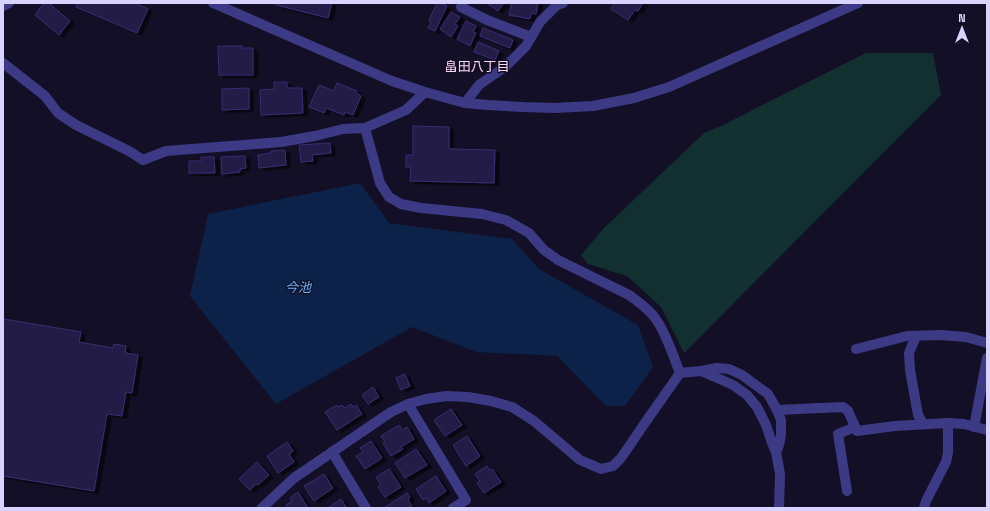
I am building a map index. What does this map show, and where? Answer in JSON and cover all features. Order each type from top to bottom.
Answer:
[{"type":"street","points":[[3,6],[9,3]]},
{"type":"street","points":[[213,3],[392,81],[425,92],[465,103],[555,108],[593,106],[634,98],[669,87],[858,3]]},
{"type":"street","points":[[465,103],[478,85],[506,66],[526,46],[540,22],[557,5],[563,3]]},
{"type":"street","points":[[461,7],[486,20],[532,37]]},
{"type":"street","points":[[3,63],[45,96],[58,113],[76,126],[130,151],[143,160],[166,151],[281,142],[343,129],[365,128],[406,110],[425,92]]},
{"type":"street","points":[[365,128],[380,183],[389,197],[401,204],[420,208],[482,214],[506,220],[528,234],[544,250],[558,260],[629,295],[640,303],[655,318],[663,331],[680,373]]},
{"type":"street","points":[[856,349],[907,336],[941,335],[966,337],[987,342]]},
{"type":"street","points":[[916,336],[909,354],[910,370],[918,415],[923,424]]},
{"type":"street","points":[[974,427],[987,358]]},
{"type":"street","points":[[262,508],[294,478],[391,412],[408,404],[446,396],[468,397],[512,407],[534,421],[580,460],[601,469],[613,466],[621,458],[680,373],[717,368],[729,369],[742,375],[768,394],[782,420],[782,435],[776,452]]},
{"type":"street","points":[[701,370],[733,385],[747,395],[757,407],[766,424],[776,452],[780,474],[779,508]]},
{"type":"street","points":[[408,404],[466,500],[453,508]]},
{"type":"street","points":[[777,410],[843,408],[848,411],[857,431],[895,426],[948,423],[964,424],[987,430]]},
{"type":"street","points":[[924,508],[926,501],[946,462],[948,453],[948,423]]},
{"type":"street","points":[[847,491],[838,434],[855,427]]},
{"type":"street","points":[[332,452],[366,508]]},
{"type":"green space","points":[[866,53],[933,53],[941,95],[684,353],[661,307],[627,276],[588,264],[581,255],[603,229],[704,133],[721,126]]},
{"type":"water","name":"今池","points":[[360,183],[389,223],[512,239],[539,269],[638,325],[653,367],[625,406],[606,406],[557,356],[476,352],[412,327],[276,404],[190,296],[208,214]]},
{"type":"building","points":[[44,3],[49,3],[70,21],[59,35],[35,15]]},
{"type":"building","points":[[78,3],[137,3],[148,9],[137,33],[76,7]]},
{"type":"building","points":[[277,3],[332,3],[328,18],[276,5]]},
{"type":"building","points":[[437,3],[447,6],[435,31],[428,28],[431,22],[429,20]]},
{"type":"building","points":[[487,3],[504,3],[498,11]]},
{"type":"building","points":[[512,3],[538,3],[536,14],[531,13],[530,19],[509,15]]},
{"type":"building","points":[[614,3],[643,3],[638,11],[635,10],[628,20],[611,9]]},
{"type":"building","points":[[451,12],[460,17],[455,24],[458,26],[451,37],[440,29]]},
{"type":"building","points":[[466,21],[476,26],[473,32],[476,33],[470,46],[457,39]]},
{"type":"building","points":[[483,28],[513,40],[510,48],[480,36]]},
{"type":"building","points":[[478,42],[499,51],[495,60],[474,52]]},
{"type":"building","points":[[218,46],[242,46],[242,48],[253,48],[253,75],[219,75]]},
{"type":"building","points":[[274,82],[287,82],[287,88],[302,88],[303,113],[261,115],[260,90],[274,89]]},
{"type":"building","points":[[337,83],[357,91],[356,93],[361,96],[353,115],[345,112],[344,115],[326,108],[324,113],[309,107],[319,85],[334,91]]},
{"type":"building","points":[[249,88],[249,109],[222,110],[222,89]]},
{"type":"building","points":[[413,126],[449,127],[449,149],[495,150],[494,183],[410,181],[411,167],[406,167],[406,155],[413,155]]},
{"type":"building","points":[[330,143],[331,153],[312,155],[313,161],[301,162],[299,145]]},
{"type":"building","points":[[285,150],[286,165],[259,168],[258,155],[271,153],[271,151]]},
{"type":"building","points":[[245,156],[246,168],[240,169],[240,172],[222,174],[221,157]]},
{"type":"building","points":[[201,157],[214,157],[215,173],[189,173],[189,161],[201,161]]},
{"type":"building","points":[[4,319],[81,332],[79,342],[113,348],[114,344],[126,346],[125,353],[138,355],[132,393],[126,392],[122,416],[107,414],[94,491],[3,476]]},
{"type":"building","points":[[405,374],[410,386],[401,390],[396,378]]},
{"type":"building","points":[[373,387],[379,397],[368,404],[362,395]]},
{"type":"building","points":[[351,404],[353,407],[356,405],[362,414],[337,430],[325,412],[337,405],[339,407],[342,405],[345,408]]},
{"type":"building","points":[[451,409],[462,425],[445,436],[434,420]]},
{"type":"building","points":[[399,425],[402,430],[407,427],[414,439],[401,447],[403,449],[391,456],[383,443],[385,442],[381,436]]},
{"type":"building","points":[[467,436],[480,456],[466,466],[453,445]]},
{"type":"building","points":[[371,441],[382,458],[365,469],[356,456],[363,452],[360,448]]},
{"type":"building","points":[[287,442],[293,451],[289,454],[294,462],[278,473],[267,456]]},
{"type":"building","points":[[416,449],[427,465],[405,478],[395,463]]},
{"type":"building","points":[[257,462],[269,475],[250,490],[239,479]]},
{"type":"building","points":[[487,466],[489,470],[492,469],[501,482],[484,493],[477,483],[480,481],[475,474]]},
{"type":"building","points":[[389,469],[401,487],[385,497],[378,487],[381,485],[376,477]]},
{"type":"building","points":[[324,474],[333,488],[314,501],[304,486]]},
{"type":"building","points":[[436,476],[446,491],[429,503],[426,498],[423,500],[416,489]]},
{"type":"building","points":[[298,492],[308,508],[288,508],[286,505],[292,501],[290,498]]},
{"type":"building","points":[[407,493],[410,498],[408,500],[412,506],[409,508],[384,508]]},
{"type":"building","points":[[341,499],[347,508],[328,508]]},
{"type":"district","name":"畠田八丁目","points":[[477,66]]}]
